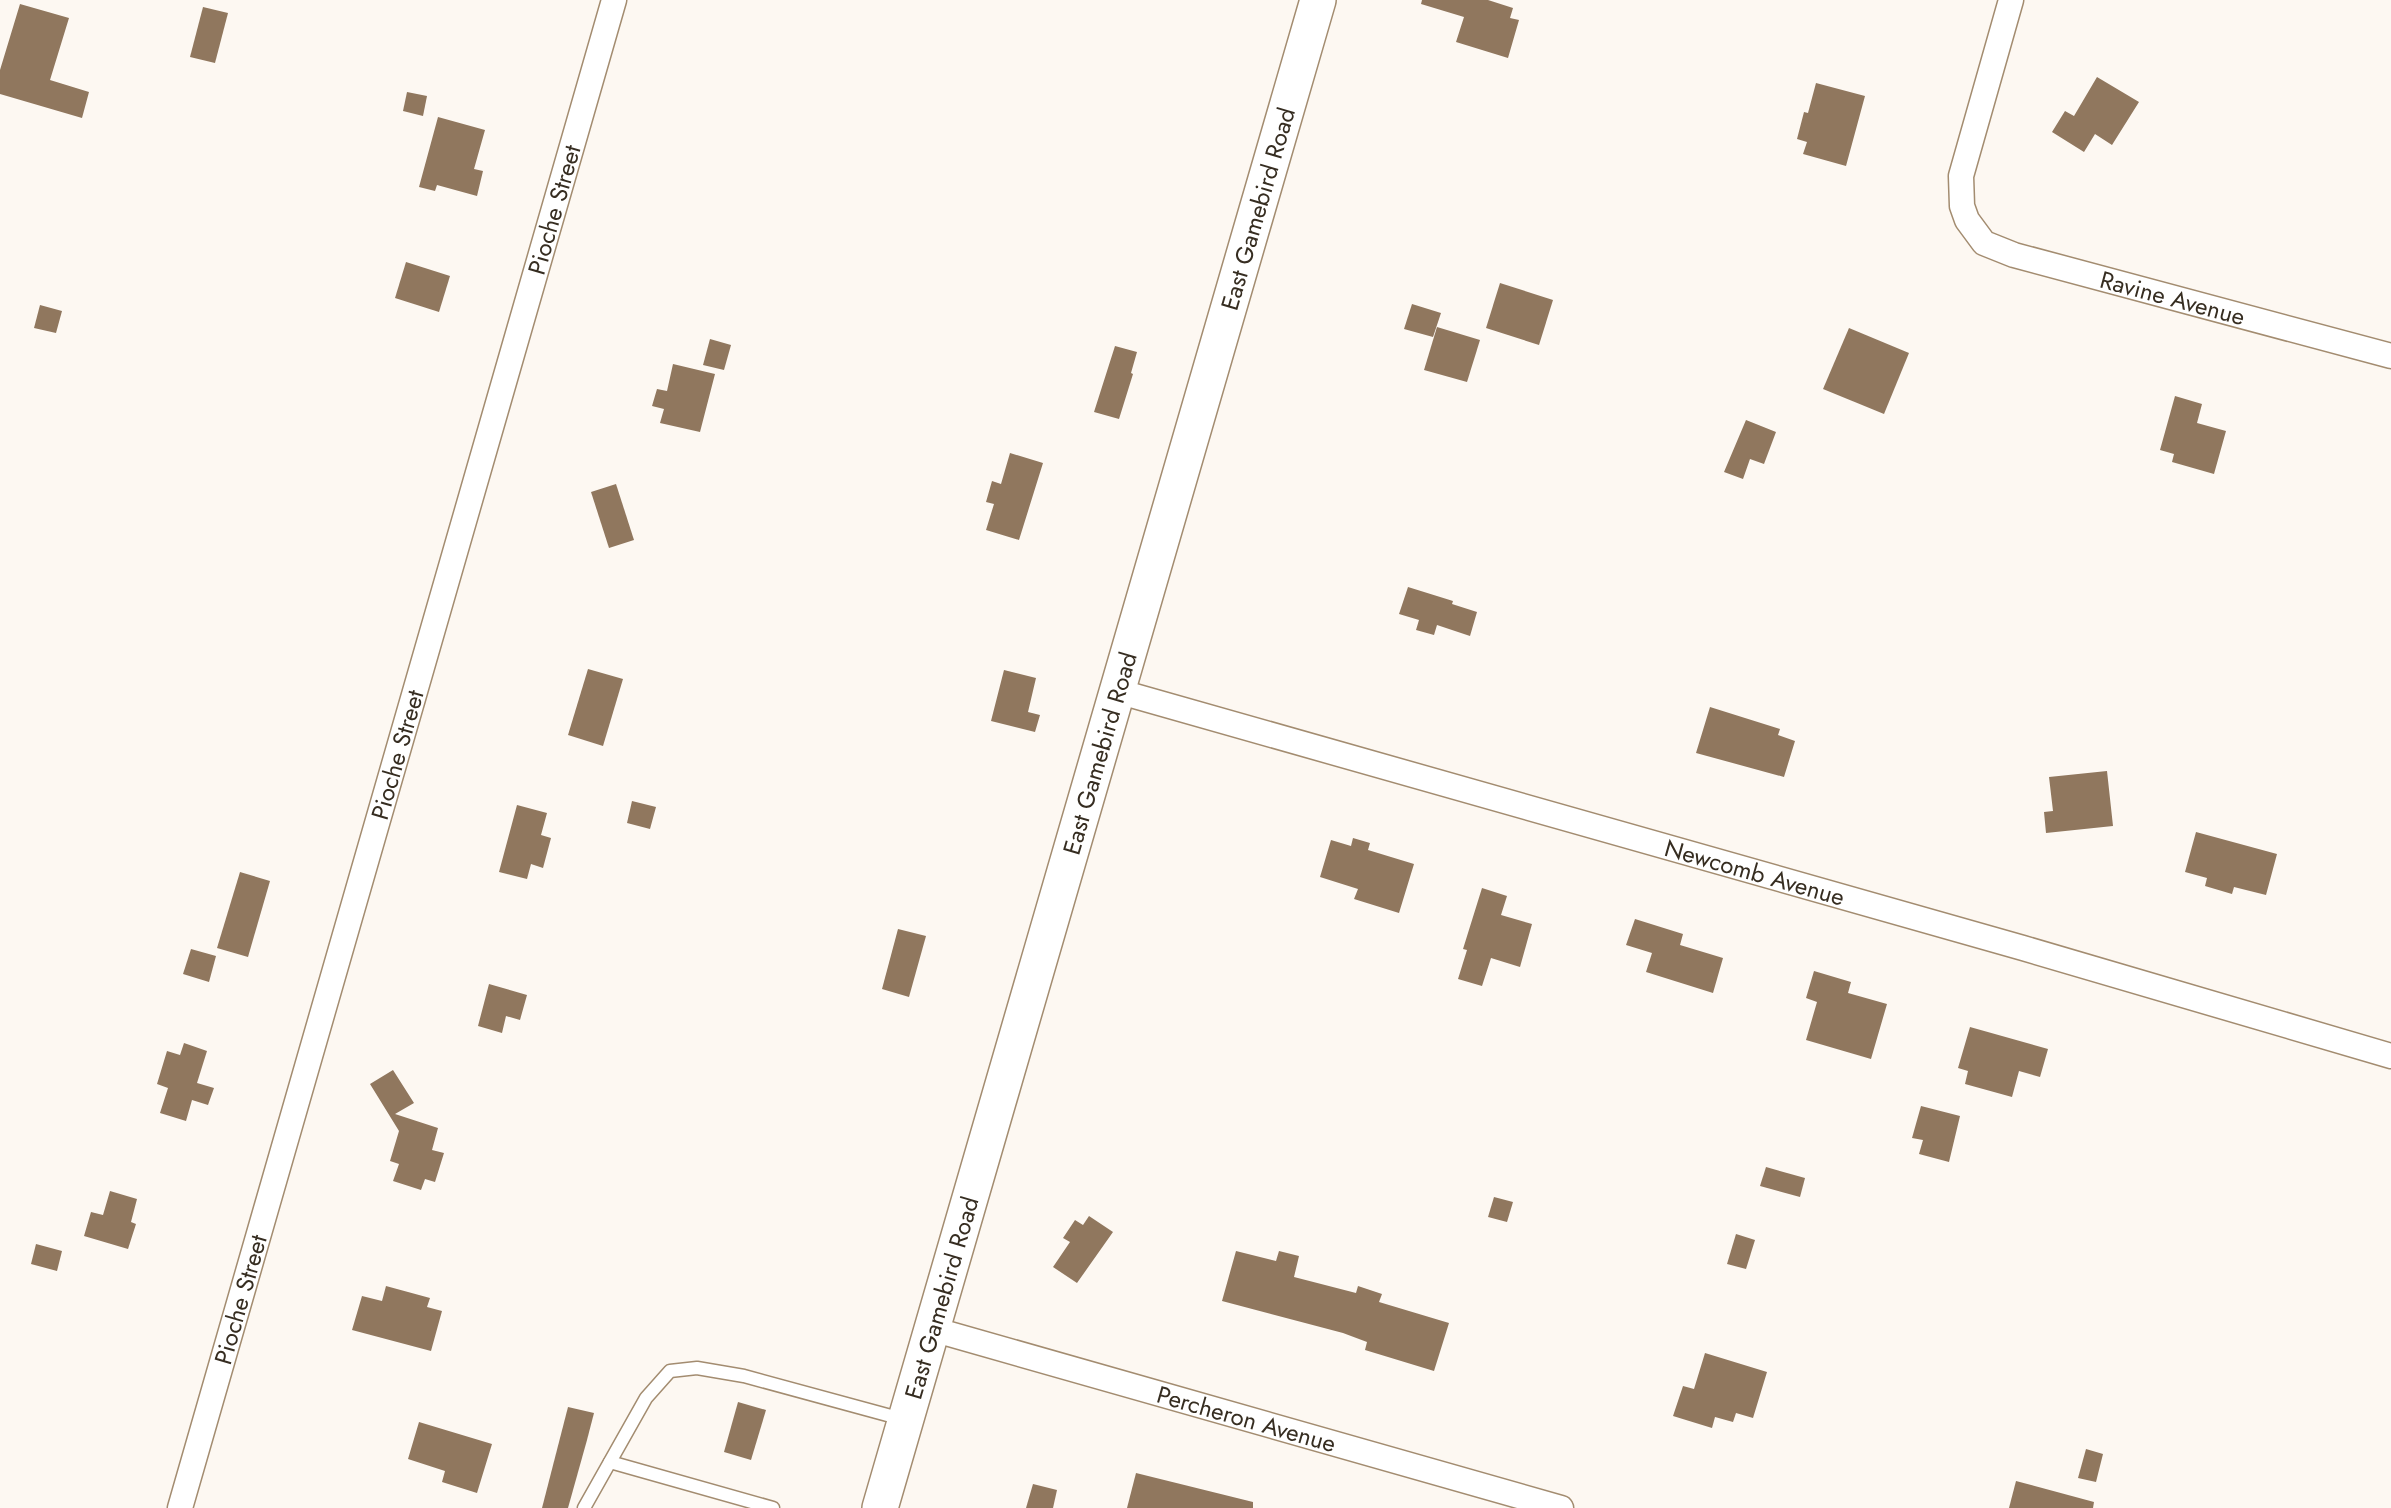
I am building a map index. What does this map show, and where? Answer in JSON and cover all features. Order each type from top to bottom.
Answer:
[{"type":"main road","name":"East Gamebird Road","points":[[880,1508],[1318,0]]},
{"type":"street","name":"Pioche Street","points":[[180,1508],[614,0]]},
{"type":"street","name":"Ravine Avenue","points":[[2011,0],[1961,176],[1962,206],[1967,220],[1984,243],[2014,255],[2391,356]]},
{"type":"street","name":"Newcomb Avenue","points":[[1116,691],[2010,944],[2391,1055]]},
{"type":"street","name":"Percheron Avenue","points":[[932,1329],[1561,1508]]},
{"type":"lane","points":[[584,1508],[646,1398],[670,1371],[697,1368],[744,1376],[906,1420]]},
{"type":"lane","points":[[610,1462],[773,1508]]},
{"type":"building","points":[[1422,0],[1488,0],[1513,8],[1510,18],[1519,20],[1508,58],[1456,42],[1464,17],[1421,4]]},
{"type":"building","points":[[20,4],[69,18],[50,80],[89,92],[82,118],[0,94],[0,70]]},
{"type":"building","points":[[203,7],[228,13],[215,63],[190,57]]},
{"type":"building","points":[[2097,77],[2139,102],[2112,145],[2095,134],[2084,152],[2052,132],[2065,111],[2074,116]]},
{"type":"building","points":[[1816,83],[1865,96],[1846,166],[1803,154],[1807,142],[1797,139]]},
{"type":"building","points":[[407,92],[427,96],[423,116],[403,111]]},
{"type":"building","points":[[438,117],[485,130],[474,169],[483,171],[477,196],[437,185],[435,191],[419,187]]},
{"type":"building","points":[[406,262],[450,276],[439,312],[395,298]]},
{"type":"building","points":[[1500,283],[1553,300],[1539,345],[1486,328]]},
{"type":"building","points":[[1412,304],[1441,313],[1433,337],[1404,329]]},
{"type":"building","points":[[40,305],[62,311],[56,333],[34,328]]},
{"type":"building","points":[[1437,327],[1480,340],[1467,382],[1424,370]]},
{"type":"building","points":[[1849,328],[1909,353],[1884,414],[1823,389]]},
{"type":"building","points":[[710,339],[731,345],[724,370],[703,365]]},
{"type":"building","points":[[1115,346],[1137,352],[1119,419],[1094,412]]},
{"type":"building","points":[[673,364],[715,374],[700,432],[660,423],[664,409],[652,406],[657,389],[667,391]]},
{"type":"building","points":[[2175,396],[2202,404],[2197,423],[2226,431],[2214,474],[2172,462],[2174,454],[2160,450]]},
{"type":"building","points":[[1746,420],[1776,432],[1764,464],[1750,459],[1743,479],[1724,472]]},
{"type":"building","points":[[1010,453],[1043,463],[1019,540],[986,530],[994,504],[986,502],[992,481],[1001,484]]},
{"type":"building","points":[[616,484],[634,540],[609,548],[591,492]]},
{"type":"building","points":[[1408,587],[1453,601],[1452,604],[1477,612],[1470,636],[1437,625],[1434,635],[1416,630],[1419,620],[1399,614]]},
{"type":"building","points":[[588,669],[623,679],[603,746],[568,735]]},
{"type":"building","points":[[1004,670],[1036,678],[1028,712],[1040,715],[1035,732],[991,721]]},
{"type":"building","points":[[1710,707],[1780,729],[1778,735],[1795,741],[1784,777],[1696,753]]},
{"type":"building","points":[[2107,771],[2113,826],[2046,833],[2044,812],[2053,811],[2049,777]]},
{"type":"building","points":[[632,801],[656,807],[650,829],[627,823]]},
{"type":"building","points":[[517,805],[547,813],[541,835],[551,838],[543,868],[531,864],[527,879],[499,872]]},
{"type":"building","points":[[2196,832],[2277,854],[2266,895],[2234,887],[2232,894],[2205,886],[2207,878],[2185,872]]},
{"type":"building","points":[[1353,838],[1370,843],[1368,850],[1414,864],[1399,913],[1354,899],[1358,889],[1320,877],[1331,840],[1351,846]]},
{"type":"building","points":[[240,872],[270,881],[248,957],[217,948]]},
{"type":"building","points":[[1482,888],[1507,896],[1501,915],[1532,924],[1520,967],[1491,958],[1482,986],[1458,979],[1467,950],[1463,949]]},
{"type":"building","points":[[1635,919],[1683,934],[1680,945],[1723,958],[1713,993],[1646,972],[1652,953],[1626,945]]},
{"type":"building","points":[[898,929],[926,936],[909,997],[882,989]]},
{"type":"building","points":[[191,949],[216,956],[209,982],[183,974]]},
{"type":"building","points":[[1814,971],[1851,982],[1848,993],[1887,1004],[1871,1059],[1806,1040],[1817,1002],[1806,998]]},
{"type":"building","points":[[489,984],[527,995],[520,1020],[506,1016],[502,1033],[478,1026]]},
{"type":"building","points":[[1970,1027],[2048,1049],[2040,1077],[2019,1071],[2012,1097],[1965,1084],[1968,1071],[1958,1068]]},
{"type":"building","points":[[184,1043],[207,1051],[197,1083],[214,1088],[208,1105],[192,1100],[186,1121],[160,1113],[168,1088],[157,1084],[167,1051],[180,1055]]},
{"type":"building","points":[[393,1070],[414,1103],[395,1114],[438,1128],[432,1150],[444,1153],[435,1182],[425,1179],[421,1190],[393,1181],[399,1164],[390,1161],[399,1131],[370,1084]]},
{"type":"building","points":[[1921,1106],[1960,1116],[1949,1162],[1919,1154],[1923,1140],[1912,1138]]},
{"type":"building","points":[[1766,1167],[1805,1178],[1800,1197],[1760,1186]]},
{"type":"building","points":[[110,1191],[137,1199],[131,1222],[136,1224],[128,1249],[84,1236],[91,1212],[103,1215]]},
{"type":"building","points":[[1494,1197],[1513,1202],[1507,1222],[1488,1217]]},
{"type":"building","points":[[1089,1216],[1113,1232],[1077,1283],[1053,1267],[1070,1242],[1063,1238],[1075,1220],[1083,1225]]},
{"type":"building","points":[[1736,1234],[1755,1240],[1746,1269],[1727,1264]]},
{"type":"building","points":[[36,1244],[62,1251],[57,1271],[31,1264]]},
{"type":"building","points":[[1236,1251],[1276,1261],[1279,1251],[1299,1256],[1294,1277],[1356,1293],[1358,1286],[1382,1294],[1379,1302],[1449,1323],[1434,1371],[1365,1350],[1367,1342],[1343,1333],[1222,1301]]},
{"type":"building","points":[[386,1286],[430,1298],[427,1307],[442,1311],[431,1351],[352,1330],[362,1296],[382,1301]]},
{"type":"building","points":[[1705,1353],[1767,1372],[1753,1418],[1736,1413],[1733,1422],[1715,1417],[1712,1428],[1673,1416],[1683,1386],[1694,1389]]},
{"type":"building","points":[[738,1402],[766,1410],[751,1460],[724,1452]]},
{"type":"building","points":[[568,1407],[594,1413],[568,1508],[542,1508]]},
{"type":"building","points":[[419,1422],[492,1444],[477,1493],[442,1482],[445,1471],[408,1459]]},
{"type":"building","points":[[2086,1449],[2103,1454],[2096,1482],[2078,1478]]},
{"type":"building","points":[[1136,1473],[1253,1502],[1253,1508],[1127,1508]]},
{"type":"building","points":[[2016,1481],[2094,1502],[2093,1508],[2009,1508]]},
{"type":"building","points":[[1033,1484],[1057,1490],[1053,1508],[1026,1508]]}]
